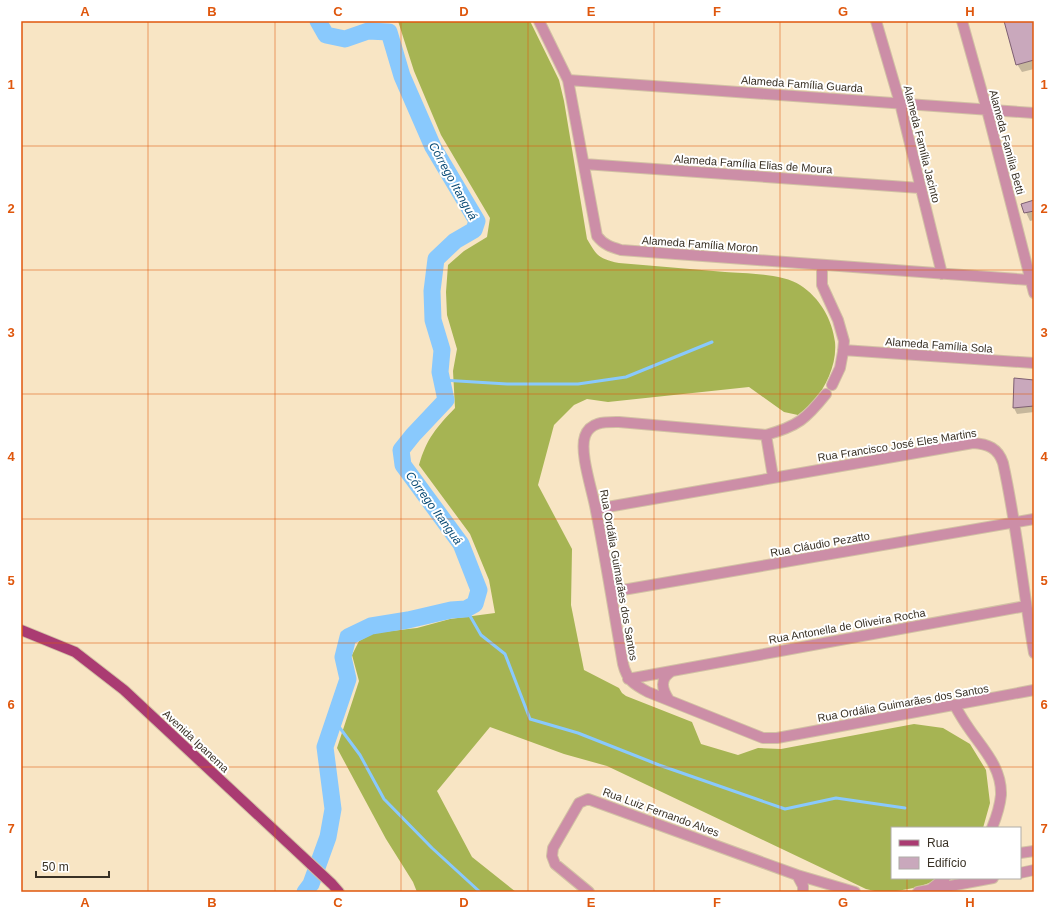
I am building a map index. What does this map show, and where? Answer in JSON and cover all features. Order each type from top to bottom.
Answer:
[{"type":"main road","name":"Avenida Ipanema","points":[[21,630],[75,652],[124,690],[336,888]]},
{"type":"street","name":"Alameda Família Moron","points":[[539,21],[568,80],[597,236],[608,247],[621,250],[822,266],[1030,280]]},
{"type":"street","name":"Alameda Família Jacinto","points":[[876,21],[900,103],[942,274]]},
{"type":"street","name":"Alameda Família Betti","points":[[962,21],[987,110],[1034,293]]},
{"type":"street","name":"Alameda Família Guarda","points":[[568,80],[1034,113]]},
{"type":"street","name":"Alameda Família Elias de Moura","points":[[584,164],[920,188]]},
{"type":"street","name":"Rua Ordália Guimarães dos Santos","points":[[822,266],[822,285],[838,320],[844,341],[843,350],[840,368],[829,390],[812,413],[796,425],[782,431],[766,435],[619,422],[601,422],[591,427],[585,434],[583,444],[584,454],[596,510],[625,673],[628,679],[636,686],[763,738],[777,738],[955,706],[1034,690]]},
{"type":"street","name":"Alameda Família Sola","points":[[843,350],[1034,364]]},
{"type":"street","points":[[766,435],[773,477]]},
{"type":"street","name":"Rua Francisco José Eles Martins","points":[[596,510],[773,477],[973,443],[983,443],[996,450],[1000,456],[1005,472],[1034,653]]},
{"type":"street","name":"Rua Cláudio Pezatto","points":[[611,592],[1034,519]]},
{"type":"street","name":"Rua Antonella de Oliveira Rocha","points":[[628,679],[1026,606]]},
{"type":"street","points":[[669,700],[663,691],[663,681],[667,674],[672,671]]},
{"type":"street","points":[[955,706],[994,765],[1000,779],[1001,795],[994,826]]},
{"type":"street","name":"Rua Luiz Fernando Alves","points":[[589,892],[555,864],[552,856],[553,848],[579,802],[588,799],[797,875],[855,892]]},
{"type":"street","points":[[1021,853],[1034,851]]},
{"type":"street","points":[[1021,873],[1034,870]]},
{"type":"street","points":[[797,875],[803,886],[803,892]]},
{"type":"street","points":[[930,890],[944,879]]},
{"type":"street","points":[[958,885],[973,879]]},
{"type":"street","points":[[918,892],[987,879]]},
{"type":"green space","points":[[398,21],[530,21],[559,80],[564,101],[587,239],[599,256],[619,263],[784,278],[793,281],[807,290],[824,310],[831,325],[835,342],[833,366],[819,395],[798,415],[784,412],[749,387],[608,402],[587,399],[574,405],[554,425],[538,485],[572,549],[571,605],[584,670],[619,688],[626,696],[692,722],[701,744],[738,755],[758,748],[781,749],[914,724],[943,728],[970,744],[986,770],[990,803],[983,827],[891,827],[891,879],[936,879],[918,887],[893,892],[879,892],[866,889],[607,766],[564,754],[490,727],[437,791],[472,857],[516,892],[417,892],[413,882],[386,839],[337,748],[359,681],[352,655],[359,641],[374,633],[417,628],[450,619],[495,613],[489,580],[470,534],[419,465],[429,440],[442,422],[455,408],[453,371],[457,349],[447,315],[446,292],[448,265],[464,251],[487,237],[490,218],[441,135],[414,71]]},
{"type":"building","points":[[1004,21],[1034,21],[1034,60],[1016,65]]},
{"type":"building","points":[[1034,200],[1034,211],[1024,213],[1021,204]]},
{"type":"building","points":[[1014,378],[1034,380],[1034,406],[1013,408]]},
{"type":"waterway","name":"Córrego Itanguá","points":[[305,892],[311,884],[328,837],[333,809],[325,747],[348,679],[343,657],[348,637],[371,626],[408,620],[451,610],[466,609],[475,604],[479,590],[461,544],[403,465],[401,450],[446,400],[440,372],[442,350],[433,320],[432,291],[436,259],[455,241],[474,230],[477,221],[433,147],[402,76],[389,32],[368,31],[345,39],[326,35],[318,21]]},
{"type":"waterway","points":[[442,380],[507,384],[578,384],[626,377],[712,342]]},
{"type":"waterway","points":[[466,609],[481,635],[505,654],[530,719],[578,733],[659,765],[785,809],[836,798],[905,808]]},
{"type":"waterway","points":[[334,720],[360,755],[384,799],[432,848],[480,892]]}]
